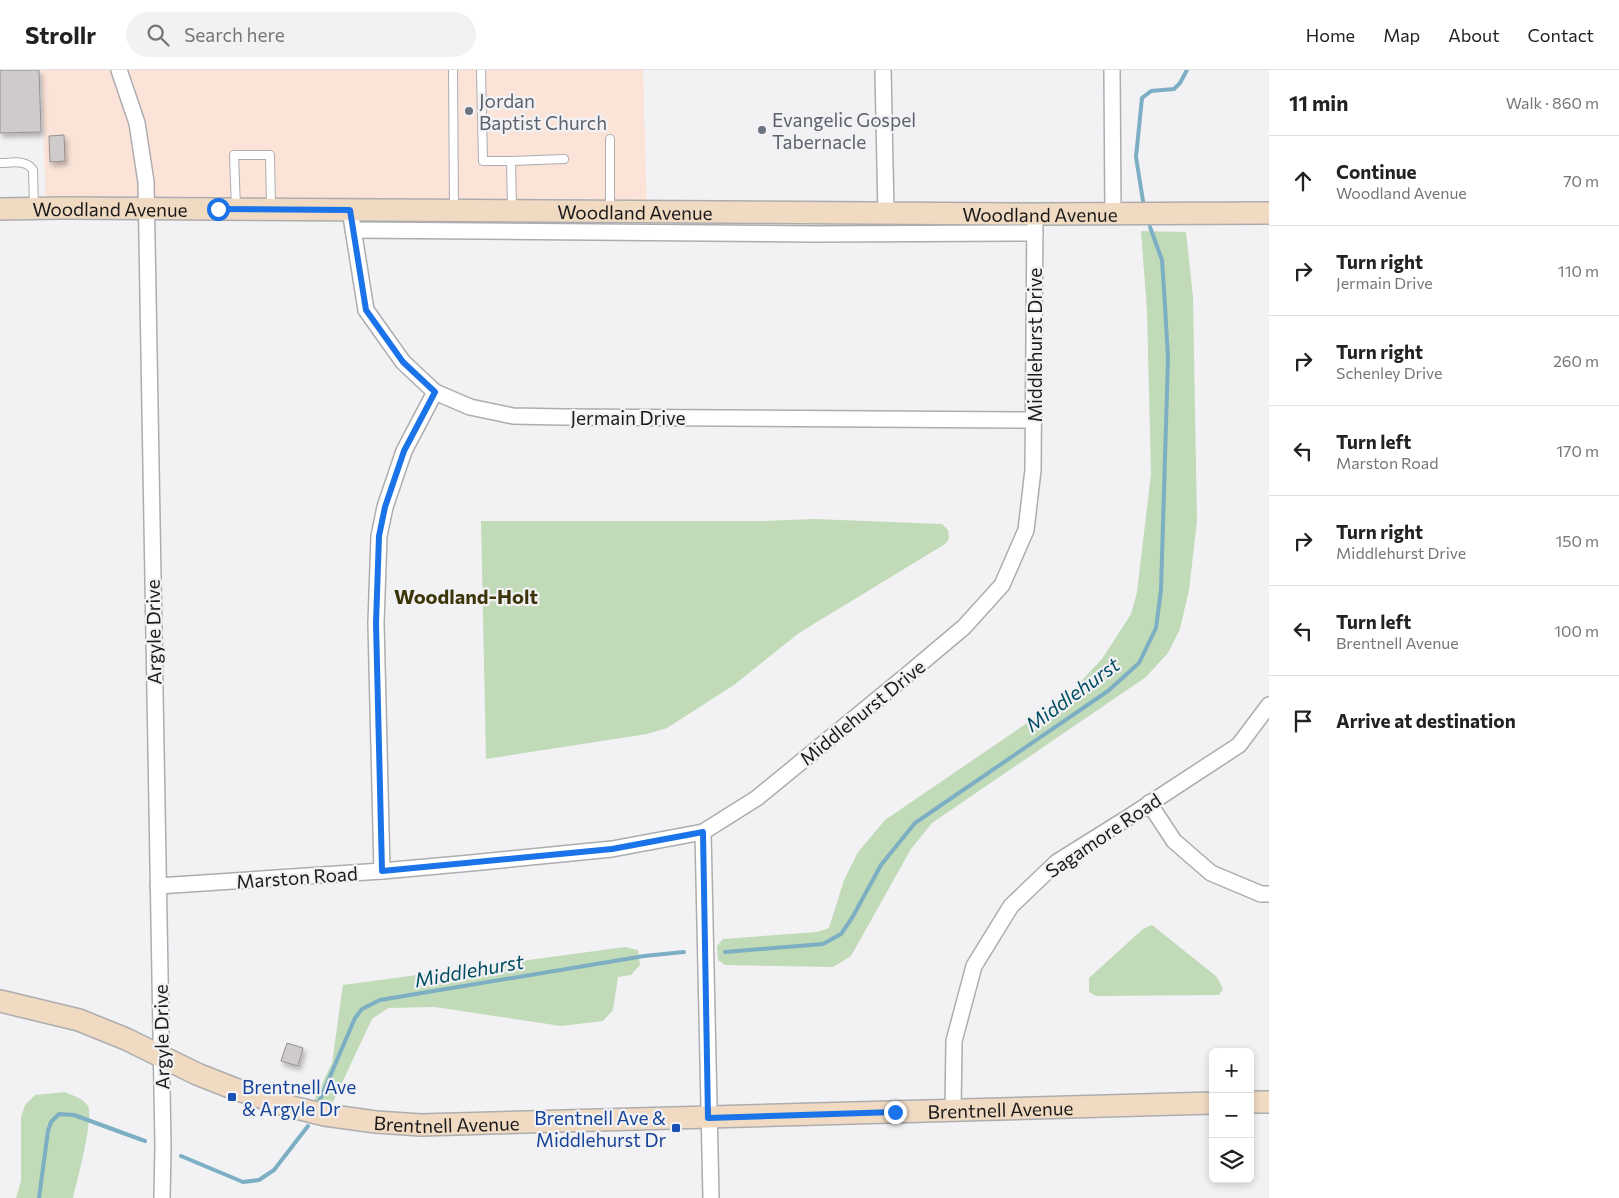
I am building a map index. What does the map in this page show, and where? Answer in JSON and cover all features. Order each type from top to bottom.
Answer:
[{"type":"street","name":"Argyle Drive","points":[[119,70],[137,123],[146,182],[163,1146],[162,1198]]},
{"type":"street","points":[[884,70],[886,213]]},
{"type":"street","points":[[1112,70],[1113,214]]},
{"type":"street","name":"Woodland Avenue","points":[[0,209],[271,209],[351,220],[454,210],[886,213],[1035,224],[1113,214],[1269,213]]},
{"type":"street","points":[[351,220],[816,234],[1035,224]]},
{"type":"street","name":"Jermain Drive","points":[[351,220],[366,310],[403,362],[435,392],[470,407],[513,416],[1033,420]]},
{"type":"street","name":"Middlehurst Drive","points":[[703,832],[757,798],[907,675],[964,627],[1002,585],[1026,530],[1033,470],[1035,224]]},
{"type":"street","points":[[382,871],[376,623],[379,536],[385,507],[404,451],[435,392]]},
{"type":"street","name":"Sagamore Road","points":[[953,1110],[954,1041],[974,966],[1011,906],[1057,862],[1238,745],[1269,705]]},
{"type":"street","points":[[1149,803],[1174,841],[1211,872],[1261,894],[1269,894]]},
{"type":"street","points":[[703,832],[711,1198]]},
{"type":"street","name":"Marston Road","points":[[158,886],[382,871],[612,849],[703,832]]},
{"type":"street","name":"Brentnell Avenue","points":[[0,1001],[79,1020],[161,1055],[197,1074],[288,1106],[325,1115],[376,1122],[421,1125],[1209,1103]]},
{"type":"street","points":[[1254,1102],[1269,1102]]},
{"type":"lane","points":[[452,70],[454,210]]},
{"type":"lane","points":[[481,70],[482,161],[564,159]]},
{"type":"lane","points":[[610,139],[610,211]]},
{"type":"lane","points":[[236,209],[234,155],[270,154],[271,209]]},
{"type":"lane","points":[[511,161],[512,211]]},
{"type":"lane","points":[[0,163],[24,162],[29,165],[32,170],[34,208]]},
{"type":"shaded area","points":[[41,70],[643,70],[647,210],[46,207]]},
{"type":"green space","points":[[1141,231],[1186,232],[1193,297],[1197,521],[1189,590],[1180,629],[1168,653],[1146,677],[932,823],[911,849],[851,956],[833,967],[725,965],[718,960],[717,946],[723,939],[817,932],[829,928],[844,880],[858,852],[885,820],[1068,695],[1102,659],[1131,614],[1137,592],[1151,474],[1147,311]]},
{"type":"green space","points":[[815,519],[942,524],[948,530],[949,539],[945,544],[799,633],[734,685],[667,728],[647,734],[486,759],[481,521],[762,521]]},
{"type":"green space","points":[[1152,925],[1217,977],[1223,989],[1219,995],[1096,996],[1089,992],[1089,978],[1143,929]]},
{"type":"green space","points":[[625,947],[638,950],[640,965],[631,975],[618,977],[613,1010],[603,1021],[561,1026],[435,1007],[388,1008],[372,1019],[331,1106],[313,1103],[332,1063],[343,985]]},
{"type":"green space","points":[[65,1092],[83,1101],[88,1106],[89,1113],[84,1150],[73,1198],[16,1198],[21,1181],[21,1117],[25,1105],[35,1095]]},
{"type":"building","points":[[0,70],[39,70],[41,132],[0,133]]},
{"type":"building","points":[[64,135],[65,161],[50,162],[49,136]]},
{"type":"building","points":[[287,1043],[303,1048],[298,1066],[281,1061]]},
{"type":"waterway","name":"Middlehurst","points":[[1143,201],[1136,157],[1142,98],[1151,91],[1174,89],[1180,83],[1187,70]]},
{"type":"waterway","name":"Middlehurst","points":[[725,952],[823,944],[841,934],[881,865],[915,823],[1108,691],[1139,663],[1156,628],[1161,590],[1168,358],[1162,260],[1150,227]]},
{"type":"waterway","name":"Middlehurst","points":[[319,1102],[355,1018],[362,1009],[380,1000],[644,956],[684,952]]},
{"type":"waterway","name":"Middlehurst","points":[[39,1198],[48,1131],[51,1122],[59,1114],[74,1115],[145,1141]]},
{"type":"waterway","name":"Middlehurst","points":[[181,1156],[243,1182],[259,1180],[274,1170],[308,1126]]},
{"type":"place","name":"Jordan Baptist Church","points":[[469,111]]},
{"type":"place","name":"Evangelic Gospel Tabernacle","points":[[762,130]]},
{"type":"place","name":"Brentnell Ave & Argyle Dr","points":[[232,1097]]},
{"type":"place","name":"Brentnell Ave & Middlehurst Dr","points":[[676,1128]]},
{"type":"district","name":"Woodland-Holt","points":[[466,596]]},
{"type":"route","points":[[218,209],[350,210],[366,310],[403,362],[435,392],[404,451],[385,507],[379,536],[376,623],[382,871],[612,849],[703,832],[708,1118],[895,1112]]}]
